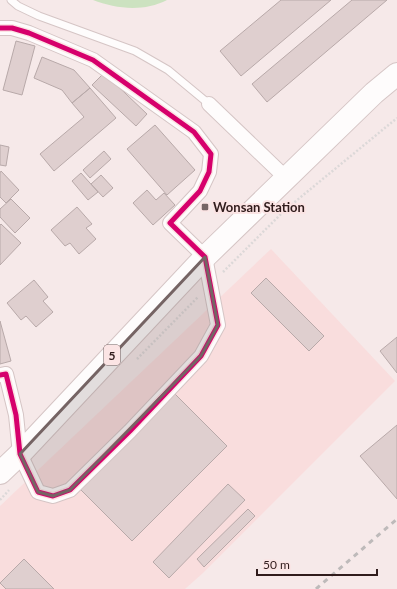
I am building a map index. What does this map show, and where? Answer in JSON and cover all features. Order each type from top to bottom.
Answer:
[{"type":"highway","name":"5","points":[[0,473],[24,462],[205,257],[374,93],[397,74]]},
{"type":"street","points":[[0,28],[12,28],[28,33],[93,60],[194,132],[211,154],[209,172],[200,191],[170,223],[205,257],[218,325],[202,356],[130,431],[70,490],[53,496],[38,492],[24,462],[16,415],[6,374],[0,375]]},
{"type":"street","points":[[209,104],[286,178]]},
{"type":"lane","points":[[12,0],[18,6],[39,16],[135,51],[168,70],[209,104]]},
{"type":"path","points":[[133,364],[210,284],[285,210],[397,118]]},
{"type":"path","points":[[0,500],[24,462]]},
{"type":"highlighted area","points":[[205,257],[218,325],[201,356],[70,490],[53,496],[38,492],[20,454]]},
{"type":"shaded area","points":[[271,249],[395,381],[203,573],[185,589],[0,589],[0,506]]},
{"type":"green space","points":[[93,0],[167,0],[158,4],[140,8],[130,8]]},
{"type":"building","points":[[281,0],[331,0],[241,76],[220,51]]},
{"type":"building","points":[[352,0],[387,0],[267,102],[252,84]]},
{"type":"building","points":[[16,41],[35,46],[22,95],[3,90]]},
{"type":"building","points":[[42,57],[74,70],[90,88],[72,103],[62,90],[34,78]]},
{"type":"building","points":[[104,73],[147,114],[136,126],[92,85]]},
{"type":"building","points":[[90,88],[116,118],[54,171],[40,154],[84,117],[72,103]]},
{"type":"building","points":[[155,125],[195,170],[167,195],[127,149]]},
{"type":"building","points":[[0,145],[9,147],[6,166],[0,165]]},
{"type":"building","points":[[104,151],[111,159],[90,178],[83,170]]},
{"type":"building","points":[[1,171],[19,190],[6,203],[0,197]]},
{"type":"building","points":[[81,173],[98,192],[88,200],[72,181]]},
{"type":"building","points":[[101,175],[113,188],[103,197],[91,184]]},
{"type":"building","points":[[147,190],[156,200],[164,193],[175,205],[153,225],[133,203]]},
{"type":"building","points":[[11,199],[30,218],[15,233],[0,217],[0,209]]},
{"type":"building","points":[[77,207],[92,224],[86,228],[96,239],[79,254],[70,243],[65,246],[51,230]]},
{"type":"building","points":[[1,224],[21,243],[0,265],[0,225]]},
{"type":"building","points":[[266,278],[324,336],[309,351],[251,293]]},
{"type":"building","points":[[34,280],[48,297],[43,301],[53,312],[36,327],[26,316],[21,320],[7,303]]},
{"type":"building","points":[[0,321],[11,361],[0,364]]},
{"type":"building","points":[[397,337],[397,373],[380,351]]},
{"type":"building","points":[[172,391],[227,446],[132,541],[77,486]]},
{"type":"building","points":[[397,425],[397,499],[360,456]]},
{"type":"building","points":[[228,484],[245,500],[169,578],[153,562]]},
{"type":"building","points":[[248,509],[255,516],[204,567],[197,559]]},
{"type":"building","points":[[24,559],[54,589],[6,589],[0,583]]},
{"type":"railway","points":[[316,589],[397,519]]},
{"type":"cycle path","points":[[0,28],[12,28],[29,33],[93,60],[194,132],[211,154],[209,172],[200,191],[170,223],[205,257],[218,325],[201,356],[130,431],[70,490],[53,496],[38,492],[20,454],[16,415],[6,374],[0,375]]},
{"type":"place","name":"Wonsan Station","points":[[205,207]]}]
